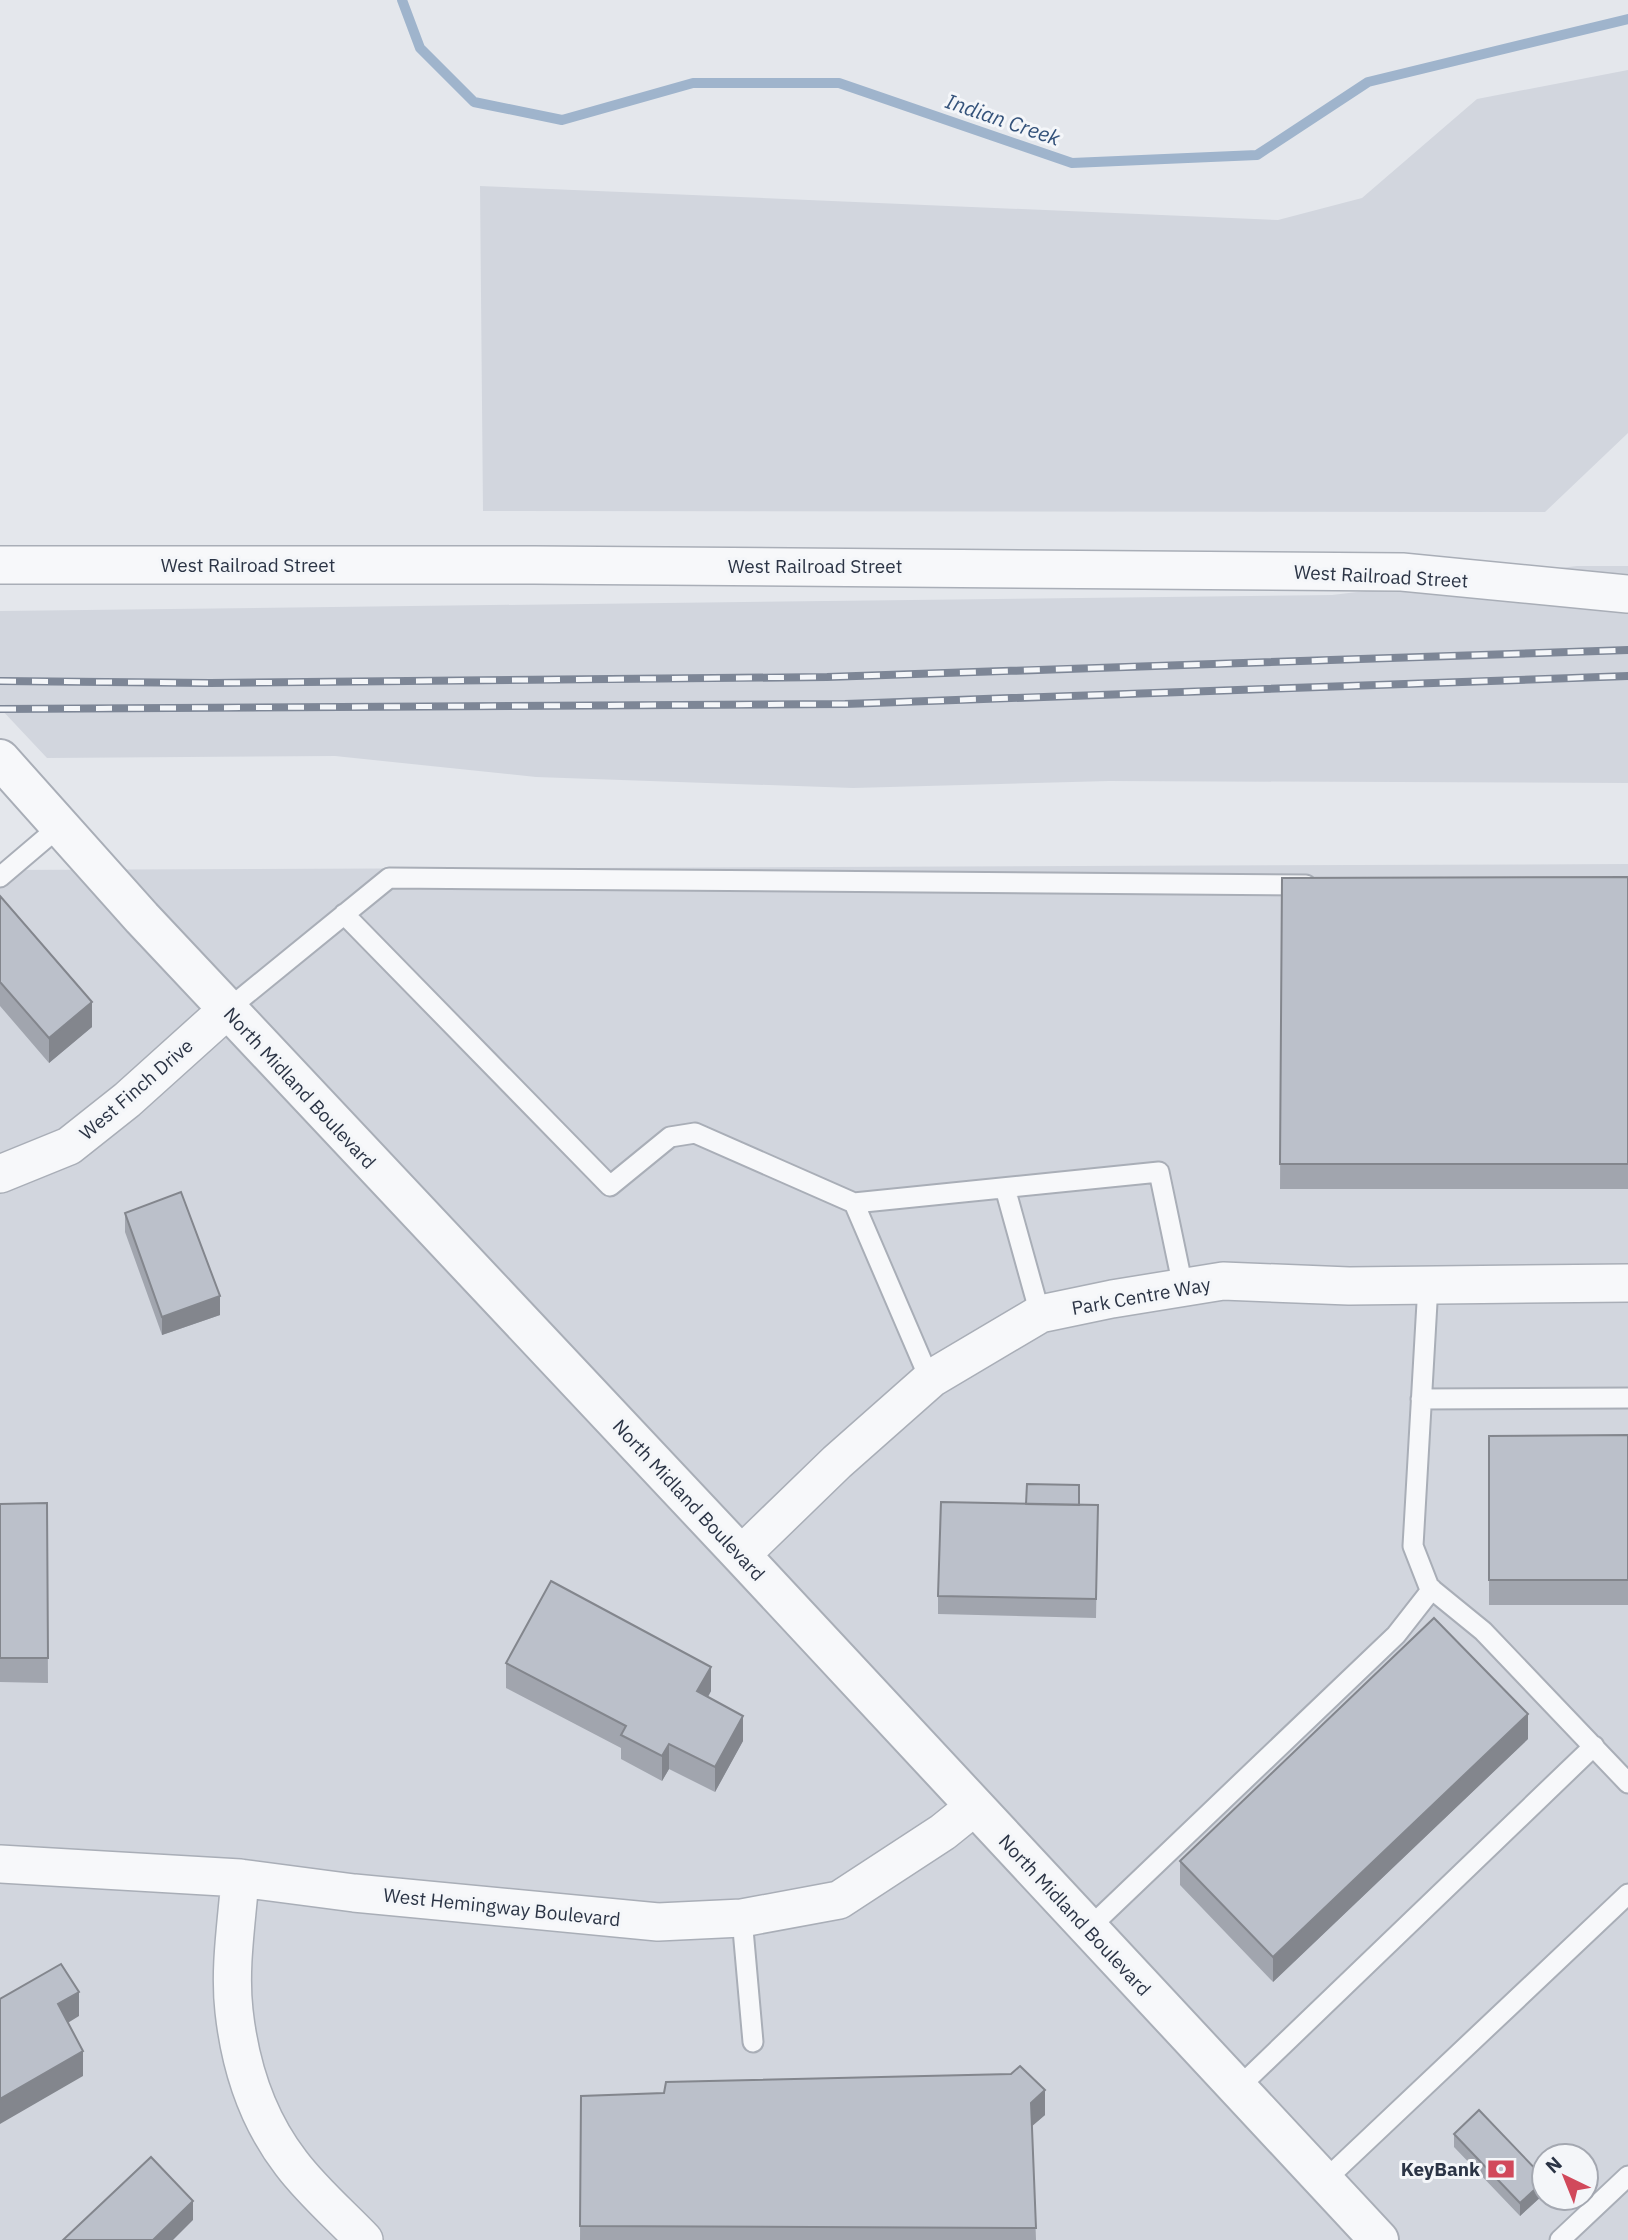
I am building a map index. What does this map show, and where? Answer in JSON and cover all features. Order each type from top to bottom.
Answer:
[{"type":"street","name":"West Railroad Street","points":[[0,565],[547,565],[1402,572],[1628,594]]},
{"type":"street","name":"North Midland Boulevard","points":[[0,759],[227,1010],[741,1555],[1237,2089],[1323,2182],[1366,2235]]},
{"type":"street","name":"West Finch Drive","points":[[0,1174],[69,1146],[127,1100],[227,1010]]},
{"type":"street","name":"Park Centre Way","points":[[741,1555],[837,1462],[930,1380],[1040,1314],[1112,1298],[1223,1282],[1349,1286],[1628,1283]]},
{"type":"street","name":"West Hemingway Boulevard","points":[[0,1864],[240,1878],[658,1922],[743,1918],[839,1899],[943,1832],[974,1807]]},
{"type":"street","points":[[240,1878],[234,1948],[234,2010],[250,2090],[265,2122],[291,2164],[364,2240]]},
{"type":"lane","points":[[0,877],[60,826]]},
{"type":"lane","points":[[227,1010],[389,878],[1322,886]]},
{"type":"lane","points":[[344,914],[610,1186],[670,1137],[695,1133],[855,1203],[1159,1172],[1183,1287]]},
{"type":"lane","points":[[1005,1188],[1040,1314]]},
{"type":"lane","points":[[855,1203],[930,1380]]},
{"type":"lane","points":[[1427,1285],[1413,1546],[1432,1589],[1483,1631],[1628,1783]]},
{"type":"lane","points":[[1421,1399],[1628,1398]]},
{"type":"lane","points":[[1088,1929],[1396,1635],[1432,1589]]},
{"type":"lane","points":[[1237,2089],[1594,1746]]},
{"type":"lane","points":[[1323,2182],[1628,1895]]},
{"type":"lane","points":[[743,1918],[753,2042]]},
{"type":"lane","points":[[1560,2240],[1628,2176]]},
{"type":"shaded area","points":[[1628,70],[1628,433],[1545,512],[483,511],[480,186],[1278,220],[1362,198],[1477,99]]},
{"type":"shaded area","points":[[1577,566],[1628,566],[1628,783],[1109,781],[853,788],[536,777],[335,756],[47,758],[0,708],[0,611],[1332,595]]},
{"type":"shaded area","points":[[1628,864],[1628,2240],[0,2240],[0,870]]},
{"type":"building","points":[[1628,877],[1628,1164],[1280,1164],[1282,878]]},
{"type":"building","points":[[0,896],[92,1002],[49,1038],[0,982]]},
{"type":"building","points":[[181,1192],[220,1296],[162,1317],[125,1213]]},
{"type":"building","points":[[1628,1435],[1628,1580],[1489,1580],[1489,1436]]},
{"type":"building","points":[[1027,1484],[1079,1485],[1079,1505],[1026,1504]]},
{"type":"building","points":[[941,1502],[1098,1505],[1096,1599],[938,1596]]},
{"type":"building","points":[[47,1503],[48,1658],[0,1658],[0,1504]]},
{"type":"building","points":[[551,1581],[711,1667],[697,1691],[743,1716],[715,1767],[669,1744],[662,1756],[621,1735],[626,1726],[506,1663]]},
{"type":"building","points":[[1434,1618],[1528,1714],[1273,1957],[1180,1861]]},
{"type":"building","points":[[61,1964],[79,1992],[58,2004],[83,2051],[0,2099],[0,1999]]},
{"type":"building","points":[[1020,2066],[1045,2090],[1031,2103],[1036,2228],[580,2226],[581,2096],[664,2093],[666,2082],[1011,2074]]},
{"type":"building","points":[[1479,2110],[1530,2163],[1530,2194],[1520,2203],[1454,2134]]},
{"type":"building","points":[[151,2157],[193,2201],[153,2240],[63,2240]]},
{"type":"waterway","name":"Indian Creek","points":[[402,0],[420,48],[474,102],[562,120],[693,83],[839,83],[1072,163],[1257,155],[1368,82],[1628,19]]},
{"type":"railway","points":[[0,681],[210,683],[827,677],[1628,650]]},
{"type":"railway","points":[[0,709],[845,704],[1628,676]]},
{"type":"place","name":"KeyBank","points":[[1501,2169]]}]
